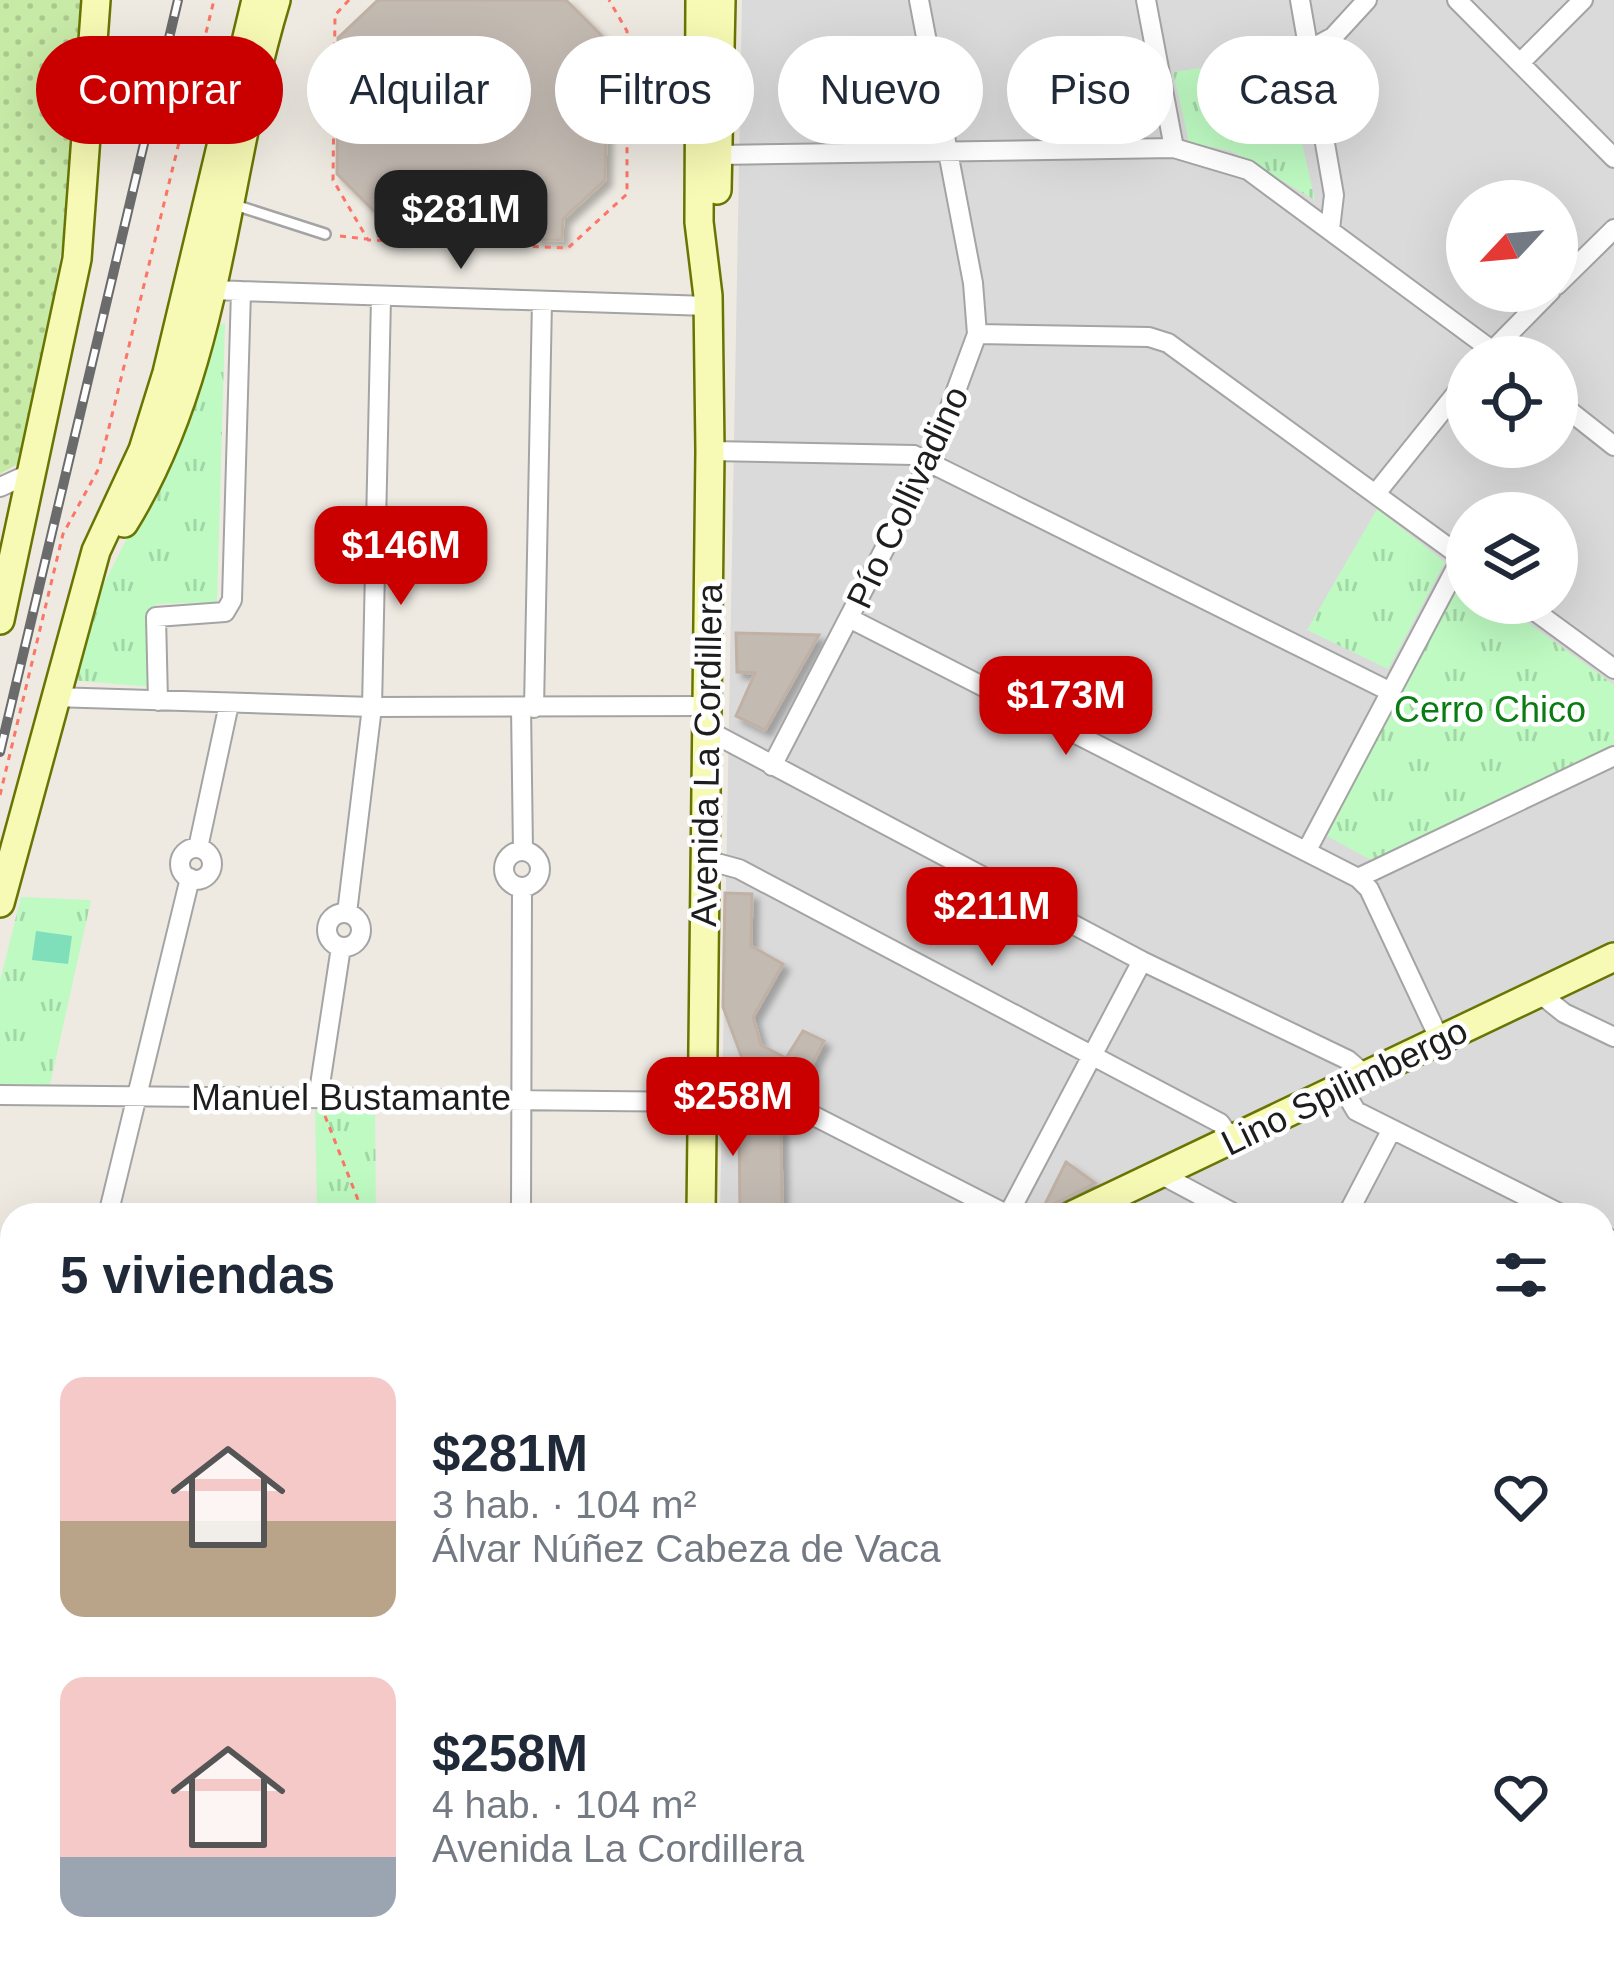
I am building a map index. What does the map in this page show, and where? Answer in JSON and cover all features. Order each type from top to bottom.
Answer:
[{"type":"main road","points":[[0,620],[77,259],[96,0]]},
{"type":"main road","points":[[0,903],[53,697],[103,532],[155,416],[194,273],[256,0]]},
{"type":"main road","points":[[74,626],[102,560],[167,443],[211,290],[276,0]]},
{"type":"main road","name":"Avenida La Cordillera","points":[[700,0],[700,36]]},
{"type":"main road","name":"Avenida La Cordillera","points":[[700,1203],[708,301],[718,155],[721,0]]},
{"type":"main road","name":"Avenida La Cordillera","points":[[700,144],[699,233],[708,301]]},
{"type":"main road","name":"Lino Spilimbergo","points":[[1100,1203],[1614,957]]},
{"type":"street","name":"Pío Collivadino","points":[[772,766],[930,461],[977,334],[919,0]]},
{"type":"street","points":[[1146,0],[1174,148]]},
{"type":"street","points":[[1300,0],[1306,36]]},
{"type":"street","points":[[1334,36],[1367,0]]},
{"type":"street","points":[[1457,0],[1614,158]]},
{"type":"street","points":[[1521,62],[1582,0]]},
{"type":"street","points":[[1325,144],[1334,195],[1330,229]]},
{"type":"street","points":[[718,155],[1174,148],[1248,170],[1468,336]]},
{"type":"street","points":[[1578,264],[1614,229]]},
{"type":"street","points":[[211,290],[381,298],[708,301]]},
{"type":"street","points":[[158,701],[152,624],[157,616],[224,612],[232,600],[241,291]]},
{"type":"street","points":[[319,1098],[341,946],[357,941],[361,930],[347,913],[372,707],[381,298]]},
{"type":"street","points":[[521,1203],[522,886],[511,883],[505,868],[508,857],[523,851],[542,301]]},
{"type":"street","points":[[1510,336],[1532,312]]},
{"type":"street","points":[[977,334],[1160,340],[1446,545]]},
{"type":"street","points":[[1377,492],[1446,406]]},
{"type":"street","points":[[1578,418],[1614,446]]},
{"type":"street","points":[[710,451],[902,454],[930,461],[1391,692]]},
{"type":"street","points":[[0,488],[29,474]]},
{"type":"street","points":[[1306,850],[1446,593]]},
{"type":"street","points":[[849,618],[1358,878],[1439,1038]]},
{"type":"street","points":[[1553,624],[1614,669]]},
{"type":"street","points":[[53,697],[527,708],[707,718],[772,766],[1142,961],[1348,1060],[1353,1080],[1349,1106],[1539,1203]]},
{"type":"street","points":[[111,1203],[190,878],[182,872],[181,857],[198,848],[229,704]]},
{"type":"street","points":[[1358,878],[1614,756]]},
{"type":"street","points":[[706,860],[739,869],[1095,1052],[1220,1123],[1234,1141]]},
{"type":"street","points":[[1014,1203],[1142,961]]},
{"type":"street","points":[[1538,992],[1564,1013],[1614,1037]]},
{"type":"street","points":[[702,1066],[732,1074],[985,1203]]},
{"type":"street","name":"Manuel Bustamante","points":[[0,1095],[702,1102]]},
{"type":"street","points":[[1353,1203],[1392,1129]]},
{"type":"street","points":[[1162,1175],[1214,1203]]},
{"type":"lane","points":[[230,204],[325,234]]},
{"type":"path","points":[[0,795],[64,534],[99,468],[214,0]]},
{"type":"path","points":[[349,0],[335,15],[333,180],[368,240]]},
{"type":"path","points":[[609,0],[627,36]]},
{"type":"path","points":[[325,234],[568,248],[627,194],[628,144]]},
{"type":"path","points":[[319,1098],[359,1203]]},
{"type":"shaded area","points":[[742,0],[1614,0],[1614,1203],[720,1203],[739,144],[754,144],[754,36],[741,36]]},
{"type":"green space","points":[[0,0],[83,0],[81,36],[36,36],[36,144],[76,144],[75,172],[25,460],[0,474]]},
{"type":"green space","points":[[1197,68],[1197,144],[1189,142],[1173,72]]},
{"type":"green space","points":[[1198,144],[1302,144],[1315,200],[1231,151]]},
{"type":"green space","points":[[225,323],[217,602],[157,604],[147,613],[152,687],[68,680],[89,613],[194,406],[217,326]]},
{"type":"green space","points":[[1377,509],[1445,562],[1388,669],[1307,630]]},
{"type":"green space","name":"Cerro Chico","points":[[1446,597],[1446,624],[1530,624],[1614,685],[1614,750],[1375,862],[1323,834]]},
{"type":"green space","points":[[21,897],[91,900],[50,1085],[0,1084],[0,981]]},
{"type":"green space","points":[[36,931],[72,936],[68,964],[32,960]]},
{"type":"green space","points":[[375,1105],[376,1203],[317,1203],[315,1106]]},
{"type":"building","points":[[378,0],[566,0],[602,36],[555,36],[555,144],[606,144],[605,180],[563,219],[562,240],[536,240],[536,224],[405,221],[404,238],[378,236],[378,215],[337,174],[337,144],[531,144],[531,36],[340,36]]},
{"type":"building","points":[[736,633],[819,635],[765,730],[736,716],[755,673],[737,672]]},
{"type":"building","points":[[725,893],[752,894],[751,946],[783,964],[753,1017],[761,1045],[786,1058],[803,1031],[824,1041],[802,1085],[742,1058],[723,1007]]},
{"type":"building","points":[[739,1127],[781,1127],[782,1203],[740,1203]]},
{"type":"building","points":[[1066,1162],[1095,1183],[1056,1203],[1046,1203]]},
{"type":"railway","points":[[0,752],[178,0]]}]
